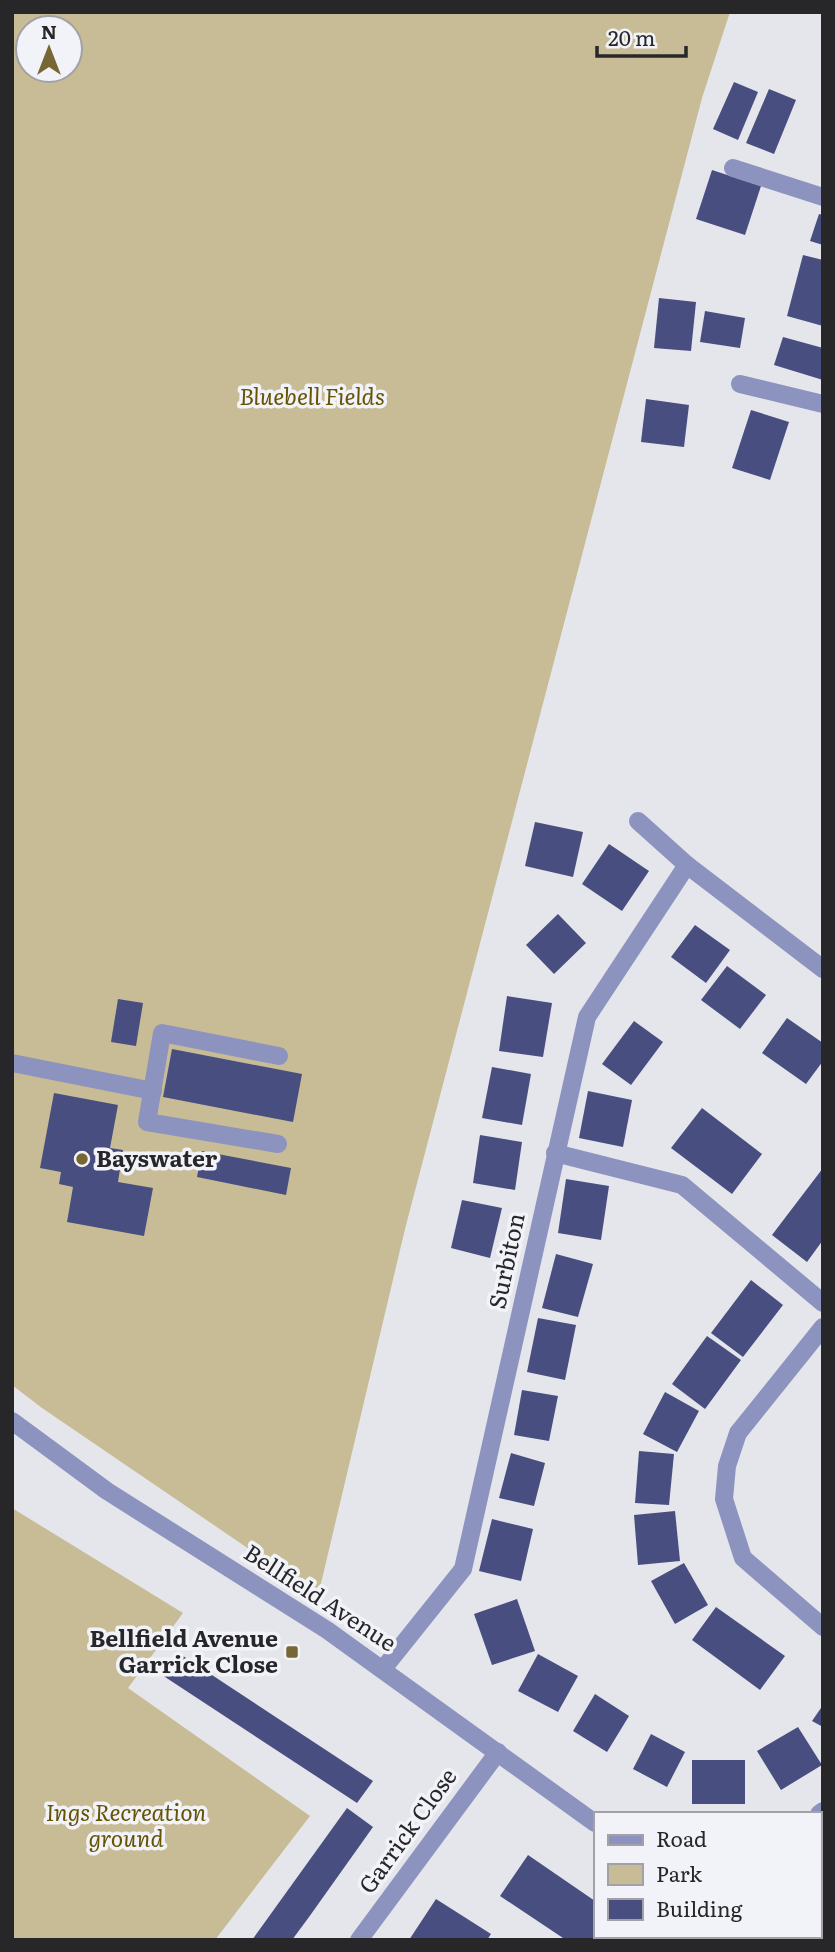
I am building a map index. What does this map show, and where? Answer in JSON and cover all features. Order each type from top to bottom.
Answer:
[{"type":"street","points":[[733,168],[823,197]]},
{"type":"street","points":[[740,384],[823,404]]},
{"type":"street","points":[[638,821],[687,864],[823,969]]},
{"type":"street","name":"Surbiton","points":[[383,1669],[463,1569],[587,1017],[687,864]]},
{"type":"street","points":[[278,1144],[147,1122],[162,1033],[279,1055]]},
{"type":"street","points":[[12,1063],[153,1091]]},
{"type":"street","points":[[555,1153],[682,1185],[823,1303]]},
{"type":"street","points":[[823,1327],[738,1433],[727,1465],[724,1499],[743,1558],[823,1627]]},
{"type":"street","name":"Bellfield Avenue","points":[[12,1421],[96,1483],[383,1669],[594,1822]]},
{"type":"street","name":"Garrick Close","points":[[359,1940],[498,1752]]},
{"type":"green space","name":"Bluebell Fields","points":[[12,12],[730,12],[702,98],[405,1229],[318,1596],[12,1385]]},
{"type":"green space","name":"Ings Recreation ground","points":[[12,1508],[183,1613],[128,1688],[310,1816],[215,1940],[12,1940]]},
{"type":"building","points":[[734,82],[758,92],[738,140],[713,129]]},
{"type":"building","points":[[769,89],[796,100],[774,154],[746,143]]},
{"type":"building","points":[[712,170],[761,186],[745,235],[696,219]]},
{"type":"building","points":[[819,214],[823,215],[823,245],[810,241]]},
{"type":"building","points":[[803,255],[823,260],[823,326],[787,316]]},
{"type":"building","points":[[659,298],[696,302],[691,351],[654,348]]},
{"type":"building","points":[[705,311],[745,318],[740,348],[700,342]]},
{"type":"building","points":[[783,337],[823,348],[823,380],[774,365]]},
{"type":"building","points":[[646,399],[689,405],[684,447],[641,442]]},
{"type":"building","points":[[751,410],[789,422],[770,480],[732,468]]},
{"type":"building","points":[[535,822],[583,832],[573,877],[525,866]]},
{"type":"building","points":[[609,844],[649,871],[622,911],[582,884]]},
{"type":"building","points":[[558,914],[586,943],[554,974],[526,945]]},
{"type":"building","points":[[695,925],[730,950],[706,983],[671,957]]},
{"type":"building","points":[[727,966],[766,995],[740,1029],[701,1000]]},
{"type":"building","points":[[507,996],[552,1003],[543,1057],[499,1051]]},
{"type":"building","points":[[118,999],[143,1003],[136,1046],[111,1042]]},
{"type":"building","points":[[787,1018],[823,1043],[823,1061],[806,1084],[762,1053]]},
{"type":"building","points":[[634,1021],[663,1042],[631,1085],[602,1064]]},
{"type":"building","points":[[172,1049],[302,1074],[293,1122],[163,1097]]},
{"type":"building","points":[[492,1067],[531,1074],[522,1125],[482,1118]]},
{"type":"building","points":[[588,1091],[632,1100],[623,1147],[579,1138]]},
{"type":"building","name":"Bayswater","points":[[54,1093],[118,1105],[110,1148],[123,1150],[118,1182],[153,1188],[144,1236],[67,1222],[73,1187],[59,1184],[61,1172],[40,1168]]},
{"type":"building","points":[[702,1108],[762,1154],[732,1194],[671,1148]]},
{"type":"building","points":[[480,1135],[522,1142],[515,1190],[473,1183]]},
{"type":"building","points":[[202,1151],[291,1168],[286,1195],[197,1177]]},
{"type":"building","points":[[823,1168],[823,1240],[807,1262],[772,1235]]},
{"type":"building","points":[[566,1179],[609,1186],[601,1240],[558,1233]]},
{"type":"building","points":[[462,1200],[502,1208],[490,1258],[451,1248]]},
{"type":"building","points":[[556,1254],[593,1264],[578,1317],[542,1308]]},
{"type":"building","points":[[751,1280],[783,1305],[743,1357],[711,1333]]},
{"type":"building","points":[[538,1318],[576,1325],[565,1380],[527,1372]]},
{"type":"building","points":[[707,1336],[741,1360],[705,1409],[672,1384]]},
{"type":"building","points":[[522,1390],[558,1396],[549,1441],[514,1435]]},
{"type":"building","points":[[665,1392],[699,1411],[677,1452],[643,1434]]},
{"type":"building","points":[[639,1451],[674,1454],[669,1505],[635,1503]]},
{"type":"building","points":[[511,1453],[545,1463],[534,1506],[499,1498]]},
{"type":"building","points":[[675,1511],[680,1561],[638,1565],[634,1515]]},
{"type":"building","points":[[492,1519],[533,1529],[521,1581],[479,1571]]},
{"type":"building","points":[[684,1563],[708,1605],[675,1624],[651,1581]]},
{"type":"building","points":[[517,1599],[535,1651],[492,1665],[474,1614]]},
{"type":"building","points":[[716,1607],[785,1656],[760,1690],[692,1640]]},
{"type":"building","points":[[177,1652],[373,1781],[357,1803],[162,1675]]},
{"type":"building","points":[[538,1654],[578,1676],[558,1712],[518,1691]]},
{"type":"building","points":[[595,1694],[629,1716],[607,1752],[573,1731]]},
{"type":"building","points":[[823,1705],[823,1727],[812,1721]]},
{"type":"building","points":[[798,1727],[822,1765],[781,1790],[757,1751]]},
{"type":"building","points":[[651,1734],[685,1752],[667,1787],[633,1769]]},
{"type":"building","points":[[692,1760],[745,1760],[745,1804],[692,1804]]},
{"type":"building","points":[[347,1808],[373,1827],[309,1917],[292,1940],[252,1940]]},
{"type":"building","points":[[528,1855],[594,1900],[594,1938],[653,1940],[566,1940],[500,1896]]},
{"type":"building","points":[[436,1899],[491,1934],[487,1940],[409,1940]]},
{"type":"place","name":"Bayswater","points":[[82,1159]]},
{"type":"place","name":"Bellfield Avenue Garrick Close","points":[[292,1652]]}]
